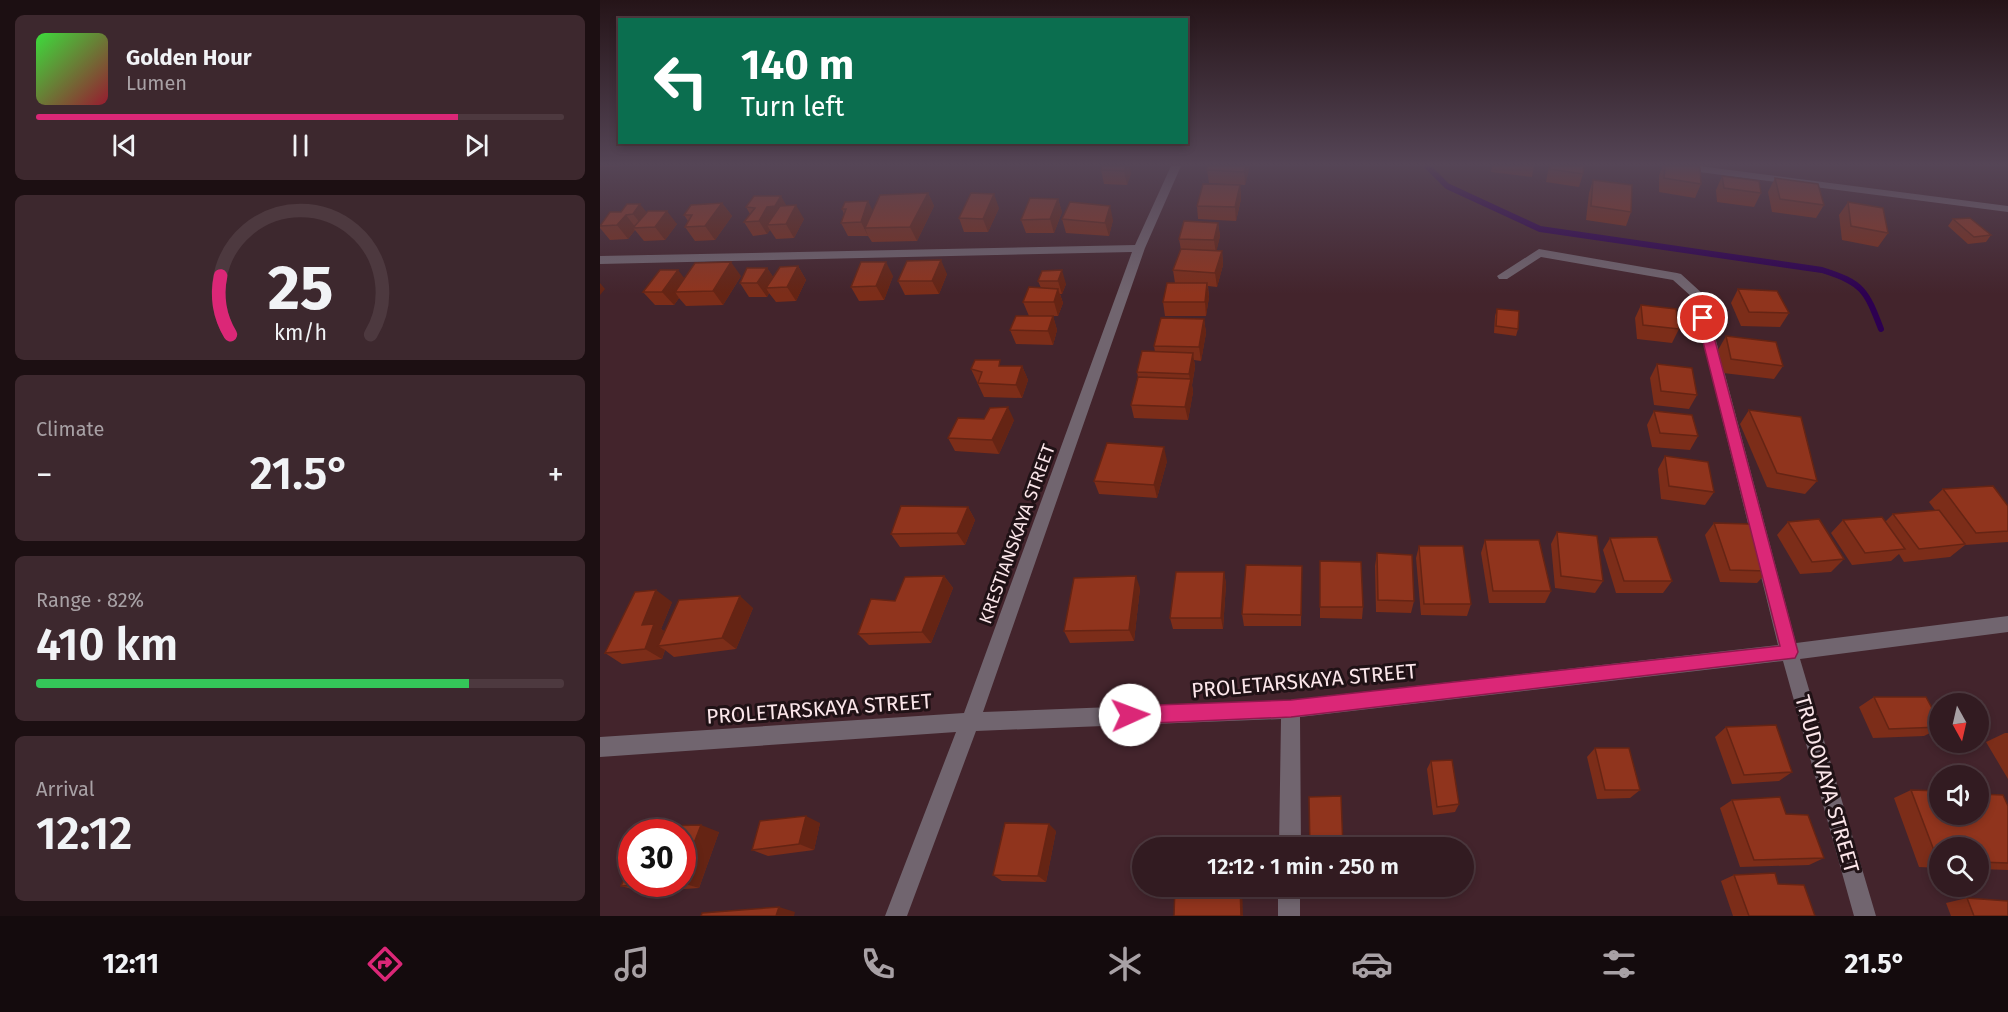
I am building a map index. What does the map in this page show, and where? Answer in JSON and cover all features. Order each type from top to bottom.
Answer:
[{"type":"street","name":"KRESTIANSKAYA STREET","points":[[896,916],[970,722],[1139,248],[1157,209]]},
{"type":"street","points":[[600,260],[1139,248]]},
{"type":"street","name":"TRUDOVAYA STREET","points":[[1503,276],[1539,253],[1677,277],[1698,295],[1790,652],[1865,916]]},
{"type":"street","name":"PROLETARSKAYA STREET","points":[[600,747],[970,722],[1291,709],[1790,652],[2008,624]]},
{"type":"street","points":[[1290,837],[1291,709]]},
{"type":"street","points":[[1289,897],[1289,916]]},
{"type":"building","points":[[623,209],[637,209],[633,214],[626,215],[617,225],[600,226],[610,212],[621,212]]},
{"type":"building","points":[[688,209],[718,209],[705,226],[685,227],[692,215],[684,215]]},
{"type":"building","points":[[754,209],[766,209],[759,221],[744,222]]},
{"type":"building","points":[[778,209],[794,209],[786,224],[767,225]]},
{"type":"building","points":[[842,209],[865,209],[861,222],[841,223],[846,209]]},
{"type":"building","points":[[874,209],[920,209],[910,227],[865,228]]},
{"type":"building","points":[[963,209],[988,209],[983,219],[959,218]]},
{"type":"building","points":[[1026,209],[1054,209],[1050,219],[1021,220]]},
{"type":"building","points":[[1067,209],[1109,209],[1105,223],[1062,219]]},
{"type":"building","points":[[1609,209],[1631,209],[1631,212]]},
{"type":"building","points":[[1849,209],[1883,209],[1888,233],[1851,226]]},
{"type":"building","points":[[648,211],[667,211],[655,227],[633,228]]},
{"type":"building","points":[[1970,218],[1991,235],[1974,237],[1953,219]]},
{"type":"building","points":[[1184,221],[1218,223],[1214,240],[1179,239]]},
{"type":"building","points":[[1181,249],[1222,251],[1215,273],[1173,270]]},
{"type":"building","points":[[941,260],[932,281],[898,281],[907,261]]},
{"type":"building","points":[[731,262],[713,291],[675,292],[695,263]]},
{"type":"building","points":[[861,262],[886,262],[876,286],[851,287]]},
{"type":"building","points":[[798,266],[787,287],[766,288],[780,267]]},
{"type":"building","points":[[747,268],[767,268],[757,283],[740,283]]},
{"type":"building","points":[[660,270],[678,270],[662,292],[643,292]]},
{"type":"building","points":[[1062,270],[1058,281],[1038,281],[1042,271]]},
{"type":"building","points":[[1167,283],[1207,283],[1205,302],[1163,302]]},
{"type":"building","points":[[1029,287],[1058,289],[1054,302],[1023,302]]},
{"type":"building","points":[[1738,289],[1777,291],[1789,313],[1749,312]]},
{"type":"building","points":[[1641,305],[1676,309],[1679,329],[1643,325]]},
{"type":"building","points":[[1497,309],[1519,311],[1518,329],[1496,326]]},
{"type":"building","points":[[1016,316],[1053,316],[1048,331],[1010,330]]},
{"type":"building","points":[[1161,318],[1204,319],[1199,347],[1154,346]]},
{"type":"building","points":[[1726,336],[1776,342],[1783,366],[1731,359]]},
{"type":"building","points":[[1142,351],[1193,353],[1189,374],[1137,372]]},
{"type":"building","points":[[975,360],[1000,360],[999,366],[1022,366],[1016,385],[978,383],[982,372],[971,369]]},
{"type":"building","points":[[1657,364],[1692,368],[1697,395],[1661,391]]},
{"type":"building","points":[[1138,377],[1191,379],[1185,407],[1131,405]]},
{"type":"building","points":[[1008,407],[992,440],[948,438],[958,418],[984,419],[990,408]]},
{"type":"building","points":[[1749,410],[1801,417],[1817,481],[1777,473]]},
{"type":"building","points":[[1654,411],[1692,415],[1698,436],[1660,433]]},
{"type":"building","points":[[1107,443],[1164,447],[1154,485],[1094,481]]},
{"type":"building","points":[[1665,456],[1708,462],[1714,492],[1669,486]]},
{"type":"building","points":[[1993,486],[2008,506],[2008,531],[1976,533],[1943,489]]},
{"type":"building","points":[[901,506],[968,507],[957,533],[891,534]]},
{"type":"building","points":[[1939,510],[1965,544],[1919,549],[1893,514]]},
{"type":"building","points":[[1882,517],[1905,549],[1865,553],[1843,520]]},
{"type":"building","points":[[1819,519],[1844,559],[1812,562],[1788,522]]},
{"type":"building","points":[[1714,523],[1750,524],[1768,571],[1730,570]]},
{"type":"building","points":[[1557,532],[1597,536],[1603,581],[1561,576]]},
{"type":"building","points":[[1657,537],[1672,581],[1624,581],[1610,538]]},
{"type":"building","points":[[1485,540],[1539,540],[1551,591],[1493,591]]},
{"type":"building","points":[[1419,546],[1463,546],[1471,604],[1424,604]]},
{"type":"building","points":[[1377,553],[1412,555],[1414,601],[1378,600]]},
{"type":"building","points":[[1320,561],[1361,562],[1363,607],[1320,607]]},
{"type":"building","points":[[1246,565],[1302,566],[1301,615],[1242,614]]},
{"type":"building","points":[[1176,572],[1224,572],[1221,618],[1170,618]]},
{"type":"building","points":[[944,576],[922,632],[858,634],[871,599],[895,601],[905,577]]},
{"type":"building","points":[[1136,576],[1129,630],[1064,631],[1074,578]]},
{"type":"building","points":[[656,590],[642,625],[654,624],[645,649],[605,653],[635,592]]},
{"type":"building","points":[[740,596],[722,638],[658,646],[679,600]]},
{"type":"building","points":[[1874,697],[1926,697],[1929,703],[1929,727],[1889,729]]},
{"type":"building","points":[[1776,725],[1792,772],[1744,775],[1726,727]]},
{"type":"building","points":[[1595,748],[1629,748],[1640,790],[1605,790]]},
{"type":"building","points":[[1452,760],[1459,804],[1437,807],[1431,761]]},
{"type":"building","points":[[1911,790],[1929,791],[1929,825],[1989,825],[1989,794],[2003,795],[2008,806],[2008,863],[1989,862],[1989,837],[1929,837]]},
{"type":"building","points":[[1341,796],[1343,837],[1310,837],[1309,797]]},
{"type":"building","points":[[1780,797],[1786,814],[1808,815],[1824,858],[1754,860],[1732,800]]},
{"type":"building","points":[[806,816],[799,844],[752,850],[760,821]]},
{"type":"building","points":[[1005,823],[1049,824],[1038,876],[993,875]]},
{"type":"building","points":[[696,825],[701,825],[696,838]]},
{"type":"building","points":[[1775,873],[1778,884],[1804,885],[1815,916],[1749,916],[1734,875]]},
{"type":"building","points":[[1175,897],[1240,897],[1241,916],[1174,916]]},
{"type":"building","points":[[1967,898],[2008,901],[2008,916],[1974,916]]},
{"type":"building","points":[[779,907],[776,916],[701,916],[702,913]]},
{"type":"waterway","points":[[1496,209],[1540,229],[1822,270],[1855,284],[1867,297],[1881,329]]},
{"type":"route","points":[[1130,715],[1291,709],[1790,652],[1703,318]]}]
